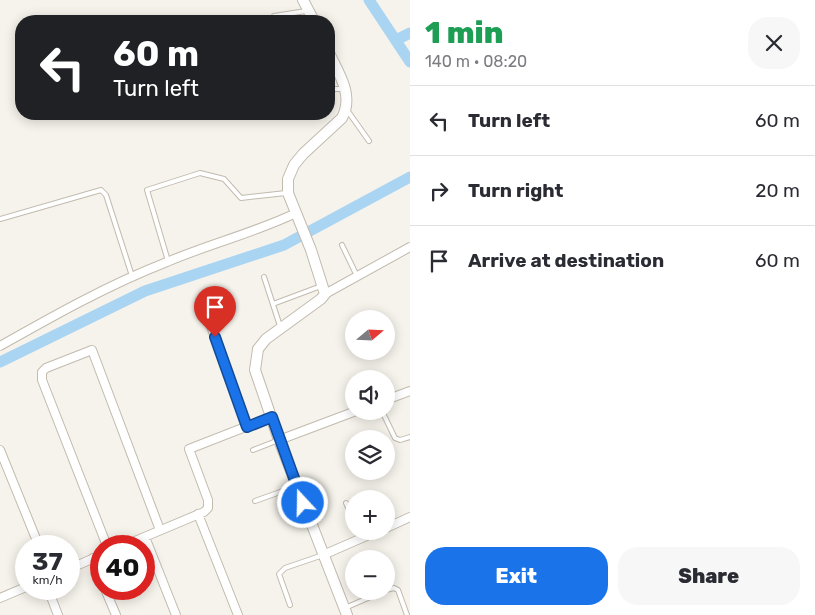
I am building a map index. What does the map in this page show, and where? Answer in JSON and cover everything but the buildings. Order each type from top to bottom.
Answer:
[{"type":"street","points":[[303,0],[311,15]]},
{"type":"street","points":[[335,66],[346,89],[348,100],[346,110],[342,118],[294,165],[288,179],[288,193],[311,250],[324,289],[320,299],[266,339],[258,349],[255,360],[257,379],[279,440],[346,612]]},
{"type":"street","points":[[0,346],[103,288],[168,261],[297,216]]},
{"type":"street","points":[[324,289],[356,276],[410,247]]},
{"type":"street","points":[[206,312],[247,427]]},
{"type":"street","points":[[103,535],[42,380],[42,372],[46,368],[92,350],[160,530]]},
{"type":"street","points":[[395,397],[410,391]]},
{"type":"street","points":[[279,440],[345,415]]},
{"type":"street","points":[[149,535],[208,508],[208,500],[189,449],[272,417]]},
{"type":"street","points":[[0,450],[34,535]]},
{"type":"street","points":[[198,514],[238,615]]},
{"type":"street","points":[[395,524],[410,517]]},
{"type":"street","points":[[324,555],[351,540]]},
{"type":"street","points":[[155,562],[176,615]]},
{"type":"street","points":[[1,595],[15,591]]},
{"type":"street","points":[[52,600],[58,615]]},
{"type":"street","points":[[110,600],[116,615]]},
{"type":"lane","points":[[280,15],[308,10]]},
{"type":"lane","points":[[335,89],[346,89]]},
{"type":"lane","points":[[346,110],[369,141]]},
{"type":"lane","points":[[168,261],[147,190],[200,173],[224,179],[242,198],[288,193]]},
{"type":"lane","points":[[0,219],[101,190],[106,194],[132,276]]},
{"type":"lane","points":[[342,245],[356,276]]},
{"type":"lane","points":[[264,277],[281,328]]},
{"type":"lane","points":[[274,304],[324,289]]},
{"type":"lane","points":[[386,420],[395,438],[400,440],[410,437]]},
{"type":"lane","points":[[253,450],[279,440]]},
{"type":"lane","points":[[255,501],[297,486]]},
{"type":"lane","points":[[290,605],[279,574],[285,568],[324,555]]},
{"type":"lane","points":[[395,588],[398,590],[407,615]]},
{"type":"lane","points":[[346,612],[368,600]]},
{"type":"waterway","points":[[369,0],[410,62]]},
{"type":"waterway","points":[[396,40],[410,33]]},
{"type":"waterway","points":[[0,362],[145,291],[284,245],[410,177]]},
{"type":"route","points":[[215,337],[247,427],[272,417],[303,503]]}]
